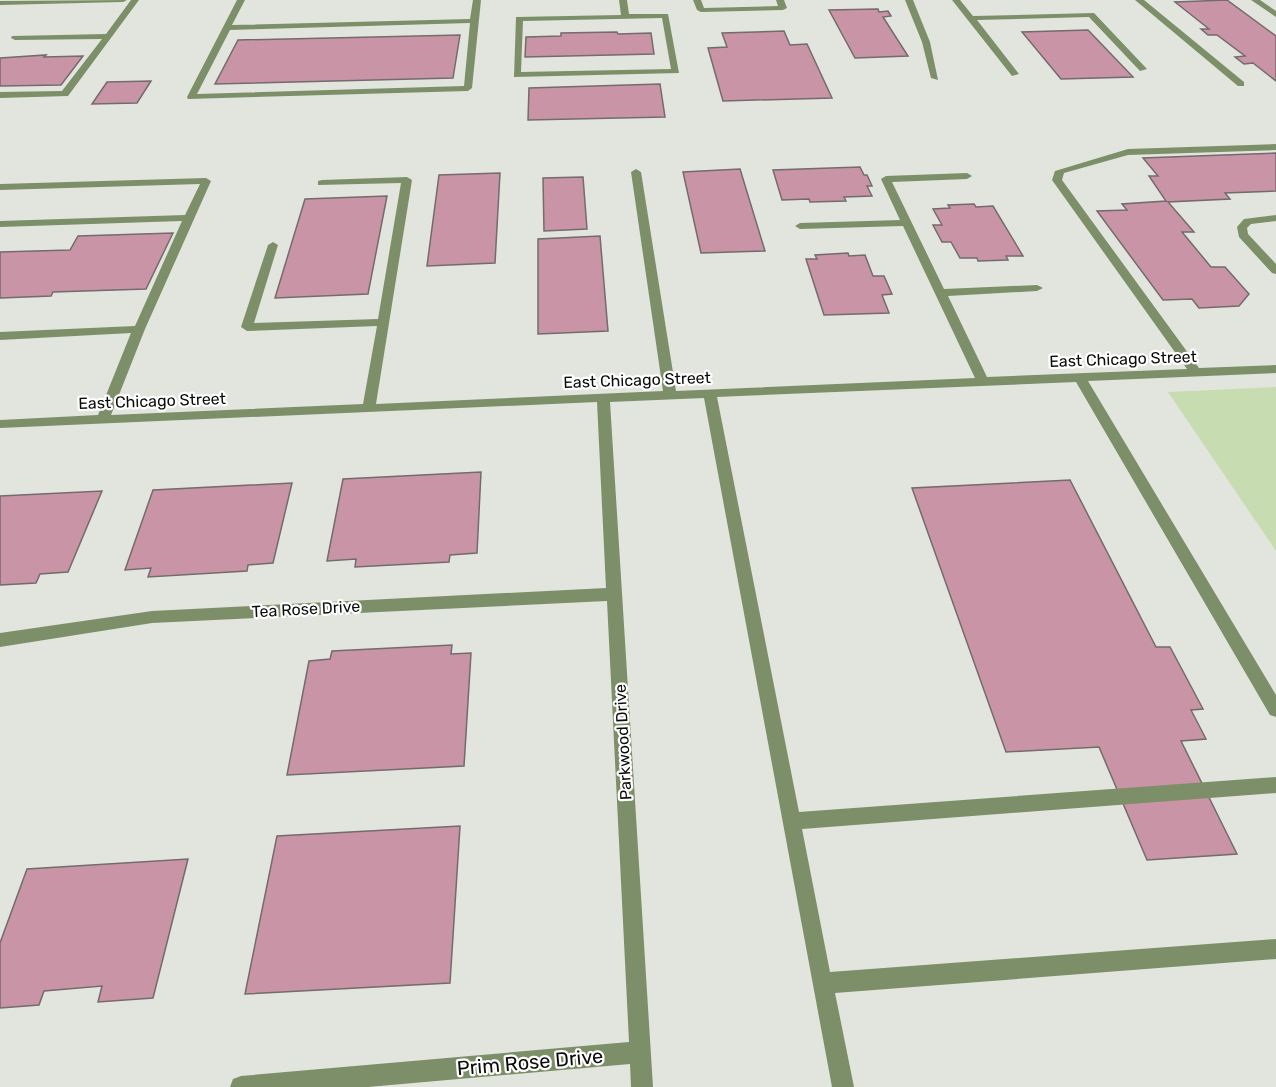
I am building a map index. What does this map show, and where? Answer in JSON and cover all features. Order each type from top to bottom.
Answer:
[{"type":"street","points":[[3,2],[123,0]]},
{"type":"street","points":[[0,95],[65,94],[135,0]]},
{"type":"street","points":[[242,0],[191,97],[468,88],[477,0]]},
{"type":"street","points":[[623,0],[625,16]]},
{"type":"street","points":[[698,0],[701,10],[783,8],[780,0]]},
{"type":"street","points":[[909,0],[926,42],[935,78]]},
{"type":"street","points":[[956,0],[1015,74]]},
{"type":"street","points":[[1139,0],[1241,84]]},
{"type":"street","points":[[1255,0],[1276,15]]},
{"type":"street","points":[[971,18],[1091,15],[1143,69]]},
{"type":"street","points":[[625,16],[665,16],[676,71],[517,75],[519,19],[625,16]]},
{"type":"street","points":[[227,28],[474,21]]},
{"type":"street","points":[[15,38],[109,36]]},
{"type":"street","points":[[1196,373],[1057,180],[1060,171],[1128,152],[1276,147]]},
{"type":"street","points":[[636,172],[670,395]]},
{"type":"street","points":[[966,176],[886,179],[983,382]]},
{"type":"street","points":[[322,183],[407,180],[369,408]]},
{"type":"street","points":[[0,187],[206,181],[139,329],[103,419]]},
{"type":"street","points":[[0,224],[189,218]]},
{"type":"street","points":[[1276,218],[1248,221],[1242,227],[1243,235],[1276,271]]},
{"type":"street","points":[[800,226],[907,223]]},
{"type":"street","points":[[273,245],[247,327],[383,322]]},
{"type":"street","points":[[940,293],[1037,288]]},
{"type":"street","points":[[0,336],[139,329]]},
{"type":"street","name":"East Chicago Street","points":[[0,424],[1276,369]]},
{"type":"street","points":[[1080,378],[1276,710]]},
{"type":"street","points":[[710,393],[843,1087]]},
{"type":"street","name":"Parkwood Drive","points":[[603,398],[642,1087]]},
{"type":"street","name":"Tea Rose Drive","points":[[0,640],[153,617],[615,594]]},
{"type":"street","points":[[791,821],[1276,785]]},
{"type":"street","points":[[822,983],[1276,949]]},
{"type":"street","name":"Prim Rose Drive","points":[[241,1087],[640,1052]]},
{"type":"green space","points":[[1276,387],[1276,551],[1168,392]]},
{"type":"building","points":[[1227,0],[1276,36],[1276,81],[1253,63],[1244,64],[1235,57],[1245,56],[1217,35],[1208,35],[1201,29],[1209,29],[1175,2]]},
{"type":"building","points":[[878,9],[879,12],[888,11],[891,16],[883,17],[908,56],[855,58],[829,10]]},
{"type":"building","points":[[1088,30],[1133,77],[1061,79],[1022,32]]},
{"type":"building","points":[[784,31],[790,45],[807,44],[832,98],[723,101],[708,48],[727,47],[722,33]]},
{"type":"building","points":[[617,32],[618,34],[651,33],[654,54],[525,57],[526,37],[561,36],[561,33]]},
{"type":"building","points":[[460,35],[453,78],[215,84],[238,40]]},
{"type":"building","points":[[46,55],[44,57],[83,56],[61,85],[0,86],[0,58]]},
{"type":"building","points":[[151,81],[137,103],[92,104],[107,82]]},
{"type":"building","points":[[660,84],[665,117],[528,120],[529,88]]},
{"type":"building","points":[[1276,153],[1276,191],[1225,193],[1230,199],[1168,202],[1194,232],[1182,232],[1211,267],[1225,267],[1249,294],[1239,306],[1199,308],[1192,299],[1163,300],[1097,211],[1127,210],[1122,204],[1166,201],[1149,176],[1158,176],[1143,158]]},
{"type":"building","points":[[860,167],[872,186],[867,186],[872,196],[844,197],[846,201],[782,200],[773,170]]},
{"type":"building","points":[[740,169],[765,251],[701,253],[683,172]]},
{"type":"building","points":[[500,173],[495,263],[427,266],[439,175]]},
{"type":"building","points":[[583,177],[587,229],[544,231],[543,178]]},
{"type":"building","points":[[387,196],[368,294],[275,298],[305,199]]},
{"type":"building","points":[[974,204],[976,207],[993,206],[1023,256],[1006,256],[1008,260],[978,261],[977,258],[960,258],[951,242],[942,242],[933,225],[942,225],[933,209],[950,208],[948,205]]},
{"type":"building","points":[[173,233],[146,289],[53,292],[51,296],[0,298],[0,252],[70,250],[78,236]]},
{"type":"building","points":[[600,236],[608,331],[538,334],[538,239]]},
{"type":"building","points":[[848,253],[849,256],[865,255],[873,276],[884,276],[892,294],[882,295],[889,313],[824,315],[806,259],[817,259],[815,255]]},
{"type":"building","points":[[481,472],[477,553],[450,555],[449,562],[355,567],[356,559],[327,561],[343,479]]},
{"type":"building","points":[[1070,480],[1156,647],[1170,647],[1203,709],[1191,710],[1206,739],[1181,741],[1237,854],[1147,860],[1099,747],[1006,752],[912,488]]},
{"type":"building","points":[[292,483],[273,563],[248,565],[247,571],[148,577],[151,568],[125,570],[153,490]]},
{"type":"building","points":[[102,491],[68,572],[40,574],[36,583],[0,585],[0,496]]},
{"type":"building","points":[[452,645],[451,654],[471,653],[464,766],[287,775],[309,661],[330,659],[332,651]]},
{"type":"building","points":[[460,826],[450,983],[245,994],[277,836]]},
{"type":"building","points":[[188,859],[153,998],[98,1002],[102,986],[44,991],[39,1005],[0,1008],[0,943],[27,869]]}]
